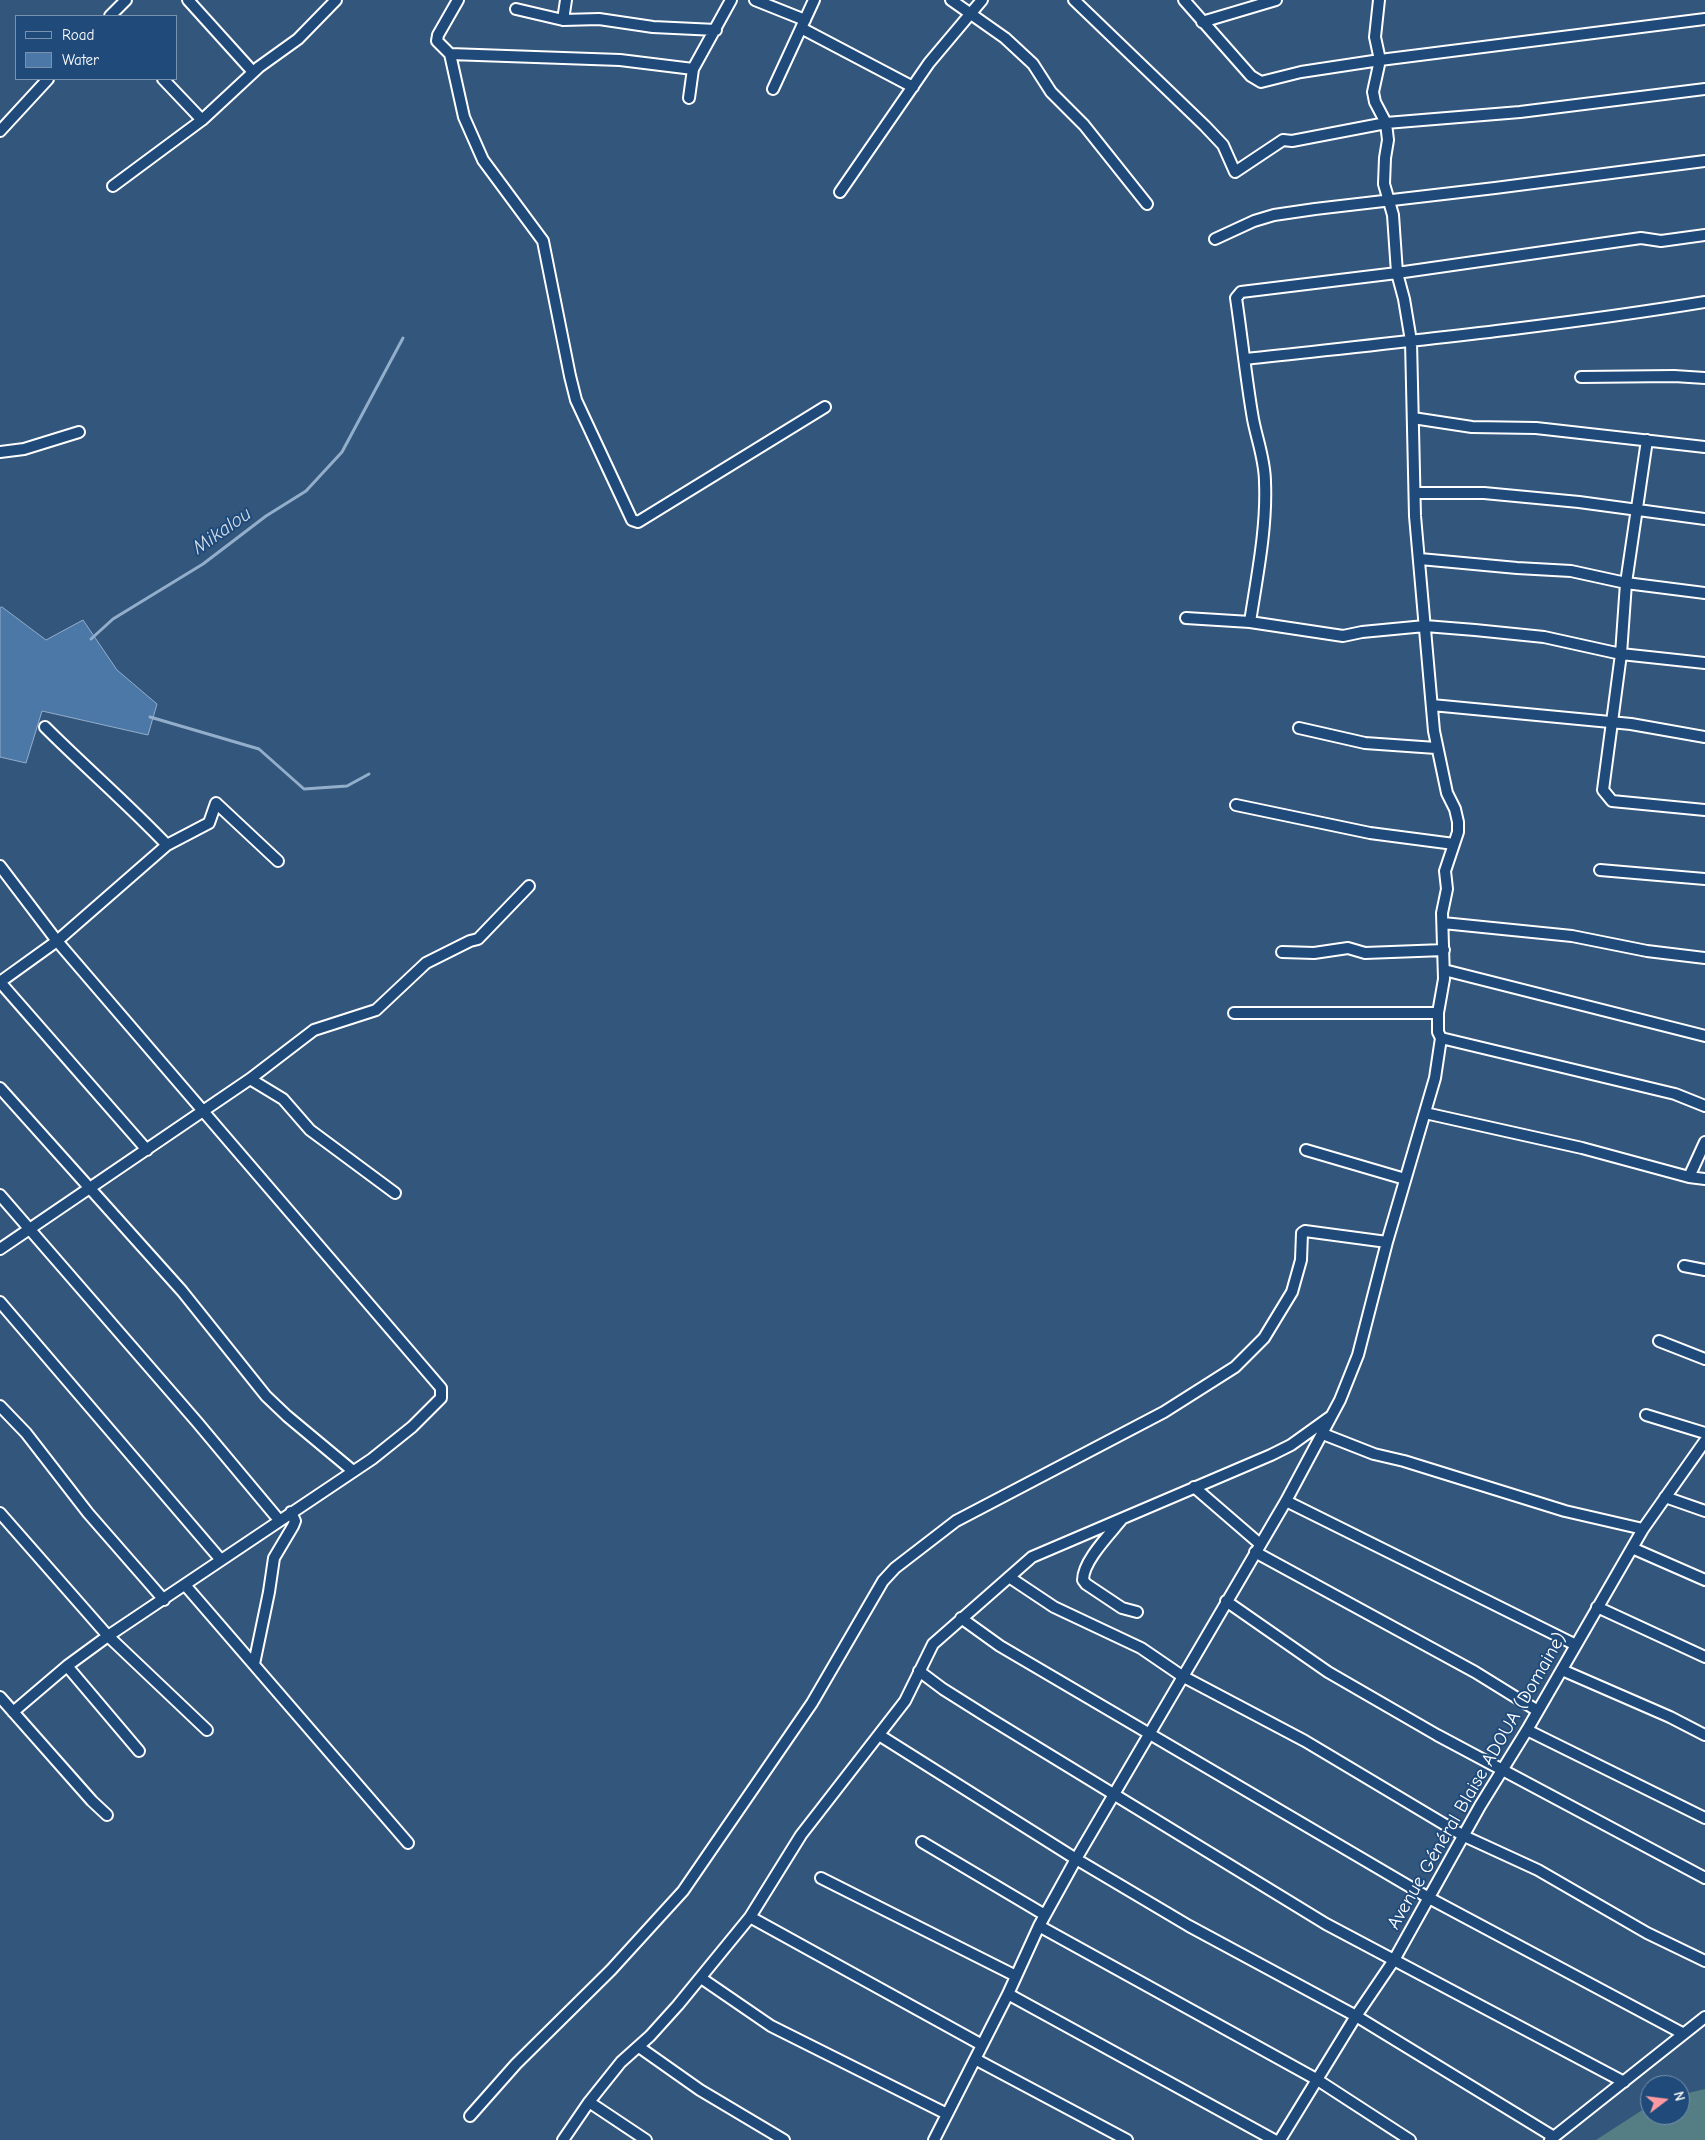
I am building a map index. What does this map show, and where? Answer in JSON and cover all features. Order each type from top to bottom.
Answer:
[{"type":"street","points":[[111,15],[126,0]]},
{"type":"street","points":[[188,0],[253,72]]},
{"type":"street","points":[[113,186],[202,120],[253,72],[298,39],[336,0]]},
{"type":"street","points":[[458,0],[438,35],[437,41],[450,54],[464,117],[479,152],[544,241],[576,400],[632,520],[638,522],[825,408]]},
{"type":"street","points":[[563,20],[566,0]]},
{"type":"street","points":[[689,98],[693,69],[731,0]]},
{"type":"street","points":[[755,0],[803,24],[913,87]]},
{"type":"street","points":[[773,90],[814,0]]},
{"type":"street","points":[[951,0],[1006,38],[1033,64],[1051,92],[1084,125],[1147,204]]},
{"type":"street","points":[[840,192],[929,63],[982,0]]},
{"type":"street","points":[[1074,0],[1211,132],[1223,145],[1235,172],[1283,140],[1292,141],[1386,123],[1520,112],[1705,89]]},
{"type":"street","points":[[1184,0],[1251,76],[1261,82],[1301,72],[1380,60],[1705,19]]},
{"type":"street","points":[[1202,22],[1276,0]]},
{"type":"street","points":[[1378,0],[1376,37],[1380,60],[1373,92],[1375,102],[1386,123],[1388,140],[1384,184],[1396,232],[1397,273],[1404,299],[1411,341],[1415,516],[1436,748],[1446,792],[1456,809],[1458,822],[1454,844],[1445,871],[1446,889],[1443,904],[1444,970],[1438,1012],[1438,1032],[1442,1038],[1675,1094],[1705,1106]]},
{"type":"street","points":[[516,10],[563,20],[599,19],[653,27],[716,30]]},
{"type":"street","points":[[450,54],[620,60],[693,69]]},
{"type":"street","points":[[0,131],[47,80]]},
{"type":"street","points":[[164,80],[202,120]]},
{"type":"street","points":[[1215,239],[1254,221],[1315,209],[1705,161]]},
{"type":"street","points":[[1250,622],[1265,510],[1265,484],[1264,462],[1253,418],[1236,298],[1241,292],[1397,273],[1641,238],[1661,241],[1705,235]]},
{"type":"street","points":[[1246,359],[1411,341],[1644,312],[1705,302]]},
{"type":"street","points":[[1581,377],[1674,376],[1705,378]]},
{"type":"street","points":[[1413,418],[1472,426],[1536,428],[1705,447]]},
{"type":"street","points":[[0,452],[24,449],[79,432]]},
{"type":"street","points":[[1647,440],[1626,583],[1621,654],[1602,790],[1612,801],[1705,810]]},
{"type":"street","points":[[1415,493],[1484,493],[1579,502],[1705,519]]},
{"type":"street","points":[[1420,558],[1517,568],[1571,571],[1626,583],[1705,593]]},
{"type":"street","points":[[1186,618],[1250,622],[1343,636],[1362,632],[1425,626],[1544,637],[1621,654],[1705,663]]},
{"type":"street","points":[[1432,705],[1612,722],[1705,737]]},
{"type":"street","points":[[44,727],[103,784],[133,809],[167,845]]},
{"type":"street","points":[[1298,728],[1365,743],[1436,748]]},
{"type":"street","points":[[147,1150],[0,982],[57,941],[167,845],[209,823],[216,803],[278,861]]},
{"type":"street","points":[[1236,805],[1280,816],[1370,833],[1454,844]]},
{"type":"street","points":[[0,866],[57,941],[441,1388],[441,1398],[412,1426],[372,1459],[108,1636],[67,1666],[13,1712]]},
{"type":"street","points":[[1600,870],[1705,879]]},
{"type":"street","points":[[0,1249],[204,1112],[314,1030],[376,1010],[426,963],[470,941],[478,939],[529,886]]},
{"type":"street","points":[[1443,922],[1572,936],[1647,951],[1705,958]]},
{"type":"street","points":[[1282,952],[1314,953],[1348,948],[1365,953],[1444,950]]},
{"type":"street","points":[[1444,970],[1705,1036]]},
{"type":"street","points":[[1234,1014],[1438,1012]]},
{"type":"street","points":[[934,2140],[1045,1916],[1076,1859],[1286,1501],[1347,1386],[1358,1354],[1387,1242],[1435,1078],[1442,1038]]},
{"type":"street","points":[[250,1079],[283,1099],[310,1130],[395,1193]]},
{"type":"street","points":[[0,1088],[182,1291],[266,1396],[353,1471]]},
{"type":"street","points":[[1425,1113],[1582,1148],[1689,1177],[1705,1179]]},
{"type":"street","points":[[1689,1177],[1705,1142]]},
{"type":"street","points":[[1306,1150],[1405,1178]]},
{"type":"street","points":[[0,1195],[279,1520]]},
{"type":"street","points":[[470,2116],[516,2064],[611,1970],[683,1891],[812,1703],[875,1592],[895,1568],[956,1521],[1164,1412],[1235,1367],[1264,1338],[1292,1292],[1301,1260],[1302,1233],[1305,1231],[1387,1242]]},
{"type":"street","points":[[1684,1266],[1705,1270]]},
{"type":"street","points":[[0,1302],[221,1560]]},
{"type":"street","points":[[1659,1341],[1705,1359]]},
{"type":"street","points":[[0,1406],[26,1433],[88,1513],[164,1600]]},
{"type":"street","points":[[1646,1415],[1705,1433]]},
{"type":"street","points":[[563,2140],[588,2102],[621,2062],[639,2046],[701,1978],[750,1918],[801,1835],[905,1701],[934,1644],[1008,1576],[1041,1552],[1271,1455],[1291,1445],[1332,1416]]},
{"type":"street","points":[[1323,1434],[1374,1454],[1404,1461],[1565,1512],[1643,1529]]},
{"type":"street","name":"Avenue Général Blaise ADOUA (Domaine)","points":[[1281,2139],[1316,2079],[1394,1960],[1480,1806],[1527,1730],[1643,1529],[1705,1441]]},
{"type":"street","points":[[1194,1487],[1258,1548],[1538,1710]]},
{"type":"street","points":[[1665,1497],[1705,1511]]},
{"type":"street","points":[[1286,1501],[1576,1645]]},
{"type":"street","points":[[254,1664],[270,1592],[274,1558],[295,1521],[292,1512]]},
{"type":"street","points":[[0,1513],[108,1636],[207,1730]]},
{"type":"street","points":[[1122,1518],[1096,1551],[1086,1568],[1083,1580],[1122,1608],[1137,1612]]},
{"type":"street","points":[[1632,1548],[1705,1580]]},
{"type":"street","points":[[1008,1576],[1054,1607],[1141,1648],[1182,1676],[1305,1741],[1464,1836],[1538,1870],[1647,1933],[1705,1961]]},
{"type":"street","points":[[186,1585],[408,1843]]},
{"type":"street","points":[[1226,1601],[1328,1672],[1437,1735],[1504,1769],[1705,1878]]},
{"type":"street","points":[[1598,1607],[1705,1657]]},
{"type":"street","points":[[962,1618],[1000,1646],[1429,1898],[1682,2033]]},
{"type":"street","points":[[67,1666],[139,1751]]},
{"type":"street","points":[[1562,1670],[1670,1717],[1705,1735]]},
{"type":"street","points":[[919,1671],[981,1714],[1326,1924],[1624,2082]]},
{"type":"street","points":[[0,1697],[92,1801],[107,1815]]},
{"type":"street","points":[[1527,1730],[1705,1818]]},
{"type":"street","points":[[879,1735],[1076,1859],[1189,1926],[1356,2016],[1552,2139],[1682,2033],[1705,2017]]},
{"type":"street","points":[[922,1842],[1045,1916]]},
{"type":"street","points":[[821,1878],[1016,1976]]},
{"type":"street","points":[[750,1918],[982,2045]]},
{"type":"street","points":[[1040,1926],[1316,2079],[1410,2140]]},
{"type":"street","points":[[701,1978],[771,2026],[947,2114]]},
{"type":"street","points":[[1008,1994],[1281,2139]]},
{"type":"street","points":[[639,2046],[700,2090],[784,2140]]},
{"type":"street","points":[[975,2059],[1127,2140]]},
{"type":"street","points":[[588,2102],[646,2140]]},
{"type":"green space","points":[[1705,2089],[1705,2140],[1596,2140],[1640,2111],[1640,2125],[1690,2125],[1690,2093]]},
{"type":"water","points":[[2,607],[46,640],[83,620],[117,670],[157,704],[148,735],[42,711],[26,763],[0,757],[0,608]]},
{"type":"waterway","name":"Mikalou","points":[[91,639],[113,619],[203,564],[266,516],[306,491],[342,452],[403,338]]},
{"type":"waterway","points":[[150,717],[259,749],[304,789],[347,786],[369,774]]}]
